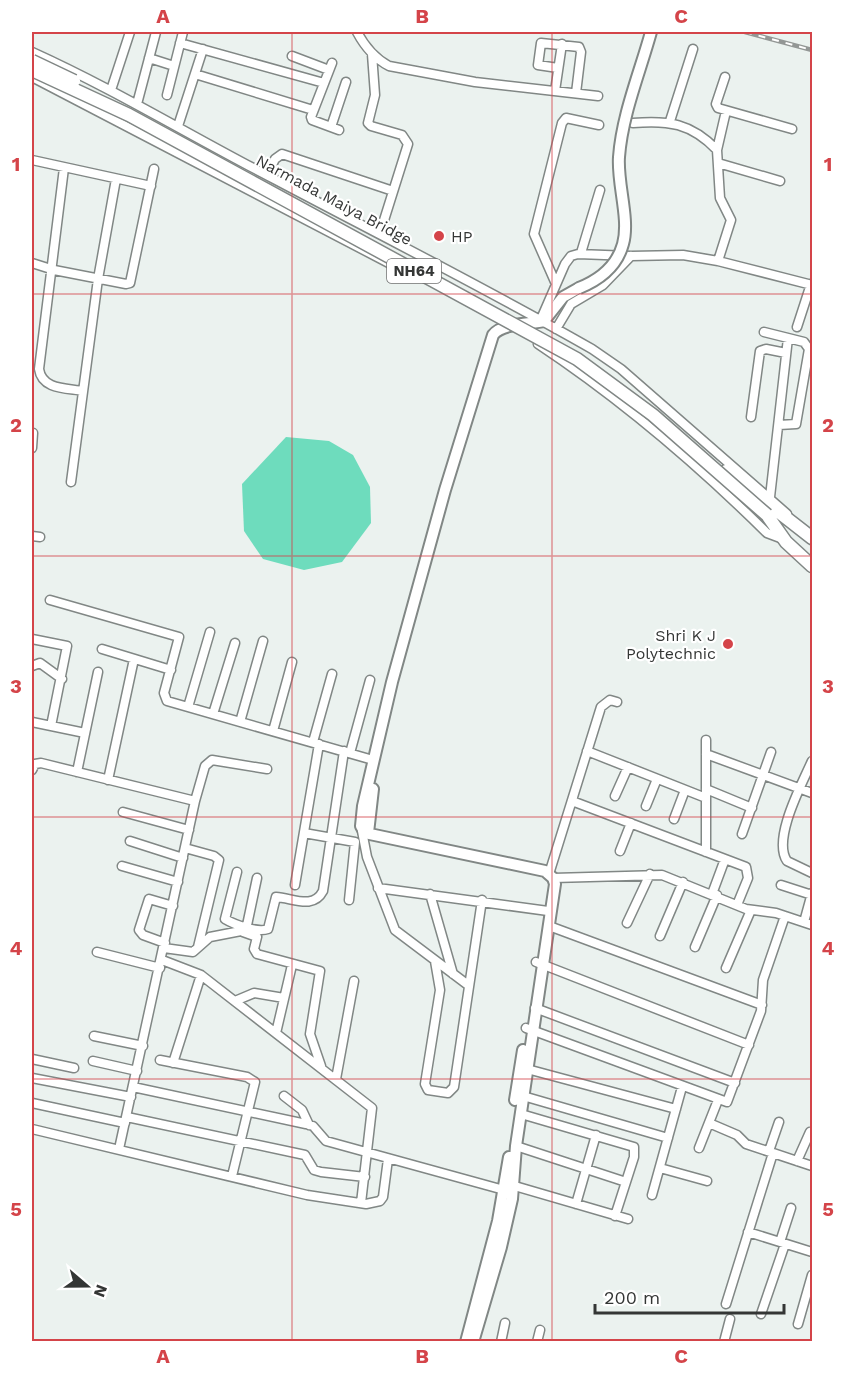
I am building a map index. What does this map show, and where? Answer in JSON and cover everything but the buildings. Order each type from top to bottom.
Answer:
[{"type":"highway","name":"Narmada Maiya Bridge","points":[[32,61],[144,115],[582,355],[660,413],[770,513]]},
{"type":"highway","name":"NH64","points":[[32,70],[129,116],[578,359],[653,415],[770,513],[791,523],[813,538]]},
{"type":"highway","name":"NH64","points":[[770,513],[783,539],[813,566]]},
{"type":"main road","points":[[365,832],[363,806],[373,760],[446,490],[493,335],[507,328],[542,320],[563,297],[600,277],[615,260],[623,243],[624,228],[618,182],[621,137],[651,32]]},
{"type":"main road","points":[[365,832],[378,761],[451,491],[507,328]]},
{"type":"main road","points":[[365,832],[551,876],[555,891],[539,964],[535,1008],[529,1029],[527,1069],[516,1146],[466,1341]]},
{"type":"main road","points":[[473,1341],[501,1248],[507,1186],[529,1029],[548,911],[555,891]]},
{"type":"street","points":[[111,90],[130,32]]},
{"type":"street","points":[[137,104],[156,32]]},
{"type":"street","points":[[167,95],[183,32]]},
{"type":"street","points":[[357,32],[372,54],[389,66],[420,73],[598,96]]},
{"type":"street","points":[[180,43],[324,83]]},
{"type":"street","points":[[558,68],[541,66],[537,62],[541,43],[579,47],[582,52],[576,93]]},
{"type":"street","points":[[555,91],[562,44]]},
{"type":"street","points":[[178,126],[203,49]]},
{"type":"street","points":[[670,121],[693,49]]},
{"type":"street","name":"NH64","points":[[32,52],[111,90],[556,328],[621,369],[770,497],[786,512],[791,523]]},
{"type":"street","points":[[372,54],[375,95],[368,123],[370,126],[402,135],[408,144],[380,233]]},
{"type":"street","points":[[292,56],[330,66],[313,110],[312,120],[335,128],[346,82]]},
{"type":"street","points":[[149,58],[174,66]]},
{"type":"street","points":[[195,74],[313,110]]},
{"type":"street","points":[[32,77],[507,328],[580,372],[648,424],[767,533],[783,539]]},
{"type":"street","points":[[725,77],[716,106],[726,111],[792,129]]},
{"type":"street","points":[[718,261],[730,220],[720,198],[717,163],[717,150],[726,111]]},
{"type":"street","points":[[556,284],[534,234],[556,147],[564,119],[599,125]]},
{"type":"street","points":[[633,123],[670,121],[699,136],[717,150]]},
{"type":"street","points":[[267,175],[275,159],[282,154],[393,191]]},
{"type":"street","points":[[32,160],[150,186]]},
{"type":"street","points":[[717,163],[780,181]]},
{"type":"street","points":[[43,381],[39,369],[54,270],[64,168]]},
{"type":"street","points":[[32,263],[98,279],[130,283],[154,169]]},
{"type":"street","points":[[71,482],[98,279],[116,179]]},
{"type":"street","points":[[581,253],[600,190]]},
{"type":"street","points":[[542,320],[556,284],[571,256],[581,253],[632,256],[683,255],[718,261],[812,284],[797,327]]},
{"type":"street","points":[[556,328],[571,304],[603,285],[632,256]]},
{"type":"street","points":[[764,332],[808,345],[808,378],[796,424],[779,424]]},
{"type":"street","points":[[770,497],[788,338]]},
{"type":"street","points":[[751,417],[760,351],[766,349],[786,353]]},
{"type":"street","points":[[32,376],[48,384],[83,391]]},
{"type":"street","points":[[32,448],[33,433]]},
{"type":"street","points":[[50,600],[179,637],[164,697],[167,701],[373,760]]},
{"type":"street","points":[[188,707],[210,632]]},
{"type":"street","points":[[32,639],[67,646],[51,726]]},
{"type":"street","points":[[240,722],[263,641]]},
{"type":"street","points":[[213,714],[235,643]]},
{"type":"street","points":[[102,649],[171,670]]},
{"type":"street","points":[[108,780],[134,658]]},
{"type":"street","points":[[273,731],[292,662]]},
{"type":"street","points":[[32,666],[40,663],[62,679]]},
{"type":"street","points":[[77,772],[98,672]]},
{"type":"street","points":[[295,885],[316,743],[332,674]]},
{"type":"street","points":[[173,906],[150,899],[139,930],[143,935],[165,946],[188,953],[198,948],[210,937],[245,929],[263,931],[268,929],[276,897],[310,902],[319,898],[323,891],[347,752],[370,680]]},
{"type":"street","points":[[617,702],[610,700],[601,707],[551,876],[650,874],[683,882],[751,910],[808,923],[812,894],[781,885]]},
{"type":"street","points":[[32,722],[85,733]]},
{"type":"street","points":[[706,740],[706,852]]},
{"type":"street","points":[[587,751],[685,790],[752,808]]},
{"type":"street","points":[[742,834],[771,752]]},
{"type":"street","points":[[706,754],[813,793]]},
{"type":"street","points":[[119,1149],[195,801],[205,766],[209,761],[267,769]]},
{"type":"street","points":[[813,761],[801,788],[781,847],[787,861],[813,873]]},
{"type":"street","points":[[32,770],[37,763],[195,801]]},
{"type":"street","points":[[615,796],[628,767]]},
{"type":"street","points":[[646,806],[657,779]]},
{"type":"street","points":[[674,819],[685,790]]},
{"type":"street","points":[[572,801],[748,869],[737,905]]},
{"type":"street","points":[[123,812],[189,830]]},
{"type":"street","points":[[620,851],[631,823]]},
{"type":"street","points":[[365,832],[367,857],[395,930],[468,986]]},
{"type":"street","points":[[304,833],[355,842],[349,900]]},
{"type":"street","points":[[130,842],[183,858]]},
{"type":"street","points":[[185,848],[214,856],[219,860],[198,948]]},
{"type":"street","points":[[695,946],[715,895],[725,859]]},
{"type":"street","points":[[122,866],[178,882]]},
{"type":"street","points":[[237,872],[225,918],[256,937],[254,949],[257,954],[292,965],[316,969],[322,974],[310,1023],[310,1034],[322,1068]]},
{"type":"street","points":[[627,923],[650,874]]},
{"type":"street","points":[[245,929],[257,878]]},
{"type":"street","points":[[660,936],[683,882]]},
{"type":"street","points":[[378,888],[482,900],[548,911]]},
{"type":"street","points":[[430,894],[453,975]]},
{"type":"street","points":[[435,961],[440,990],[425,1084],[428,1090],[448,1093],[453,1090],[482,900]]},
{"type":"street","points":[[726,968],[751,910]]},
{"type":"street","points":[[529,1029],[718,1100],[729,1101],[762,1005],[763,981],[784,916]]},
{"type":"street","points":[[549,926],[762,1005]]},
{"type":"street","points":[[97,952],[161,964],[201,975],[372,1108],[361,1203]]},
{"type":"street","points":[[539,964],[749,1045]]},
{"type":"street","points":[[276,1033],[292,965]]},
{"type":"street","points":[[173,1063],[201,975]]},
{"type":"street","points":[[336,1079],[354,981]]},
{"type":"street","points":[[235,1001],[254,993],[284,998]]},
{"type":"street","points":[[535,1008],[735,1083]]},
{"type":"street","points":[[94,1036],[143,1046]]},
{"type":"street","points":[[32,1060],[74,1068]]},
{"type":"street","points":[[160,1060],[251,1079],[256,1086],[232,1176]]},
{"type":"street","points":[[93,1061],[137,1071]]},
{"type":"street","points":[[527,1069],[676,1109]]},
{"type":"street","points":[[32,1078],[131,1097]]},
{"type":"street","points":[[133,1087],[309,1125]]},
{"type":"street","points":[[652,1195],[682,1087]]},
{"type":"street","points":[[284,1096],[302,1110],[309,1125],[326,1141],[388,1159],[507,1186],[628,1219]]},
{"type":"street","points":[[523,1096],[668,1138]]},
{"type":"street","points":[[699,1148],[718,1100]]},
{"type":"street","points":[[32,1103],[305,1155],[314,1170],[365,1177]]},
{"type":"street","points":[[520,1114],[634,1147],[634,1158],[615,1216]]},
{"type":"street","points":[[726,1304],[779,1122]]},
{"type":"street","points":[[709,1123],[737,1135],[746,1144],[813,1166]]},
{"type":"street","points":[[32,1129],[308,1195],[361,1203],[374,1203],[382,1197],[388,1159]]},
{"type":"street","points":[[797,1161],[810,1132]]},
{"type":"street","points":[[576,1204],[596,1135]]},
{"type":"street","points":[[516,1146],[626,1182]]},
{"type":"street","points":[[660,1168],[707,1181]]},
{"type":"street","points":[[761,1314],[791,1208]]},
{"type":"street","points":[[748,1232],[813,1252]]},
{"type":"street","points":[[798,1324],[813,1275]]},
{"type":"street","points":[[724,1341],[730,1319]]},
{"type":"street","points":[[501,1341],[505,1323]]},
{"type":"street","points":[[537,1341],[540,1330]]},
{"type":"green space","points":[[286,437],[329,441],[353,455],[370,487],[371,523],[342,562],[304,570],[263,559],[244,531],[242,484]]},
{"type":"railway","points":[[745,32],[812,50]]},
{"type":"place","name":"HP","points":[[439,236]]},
{"type":"place","name":"Shri K J Polytechnic","points":[[728,644]]}]
